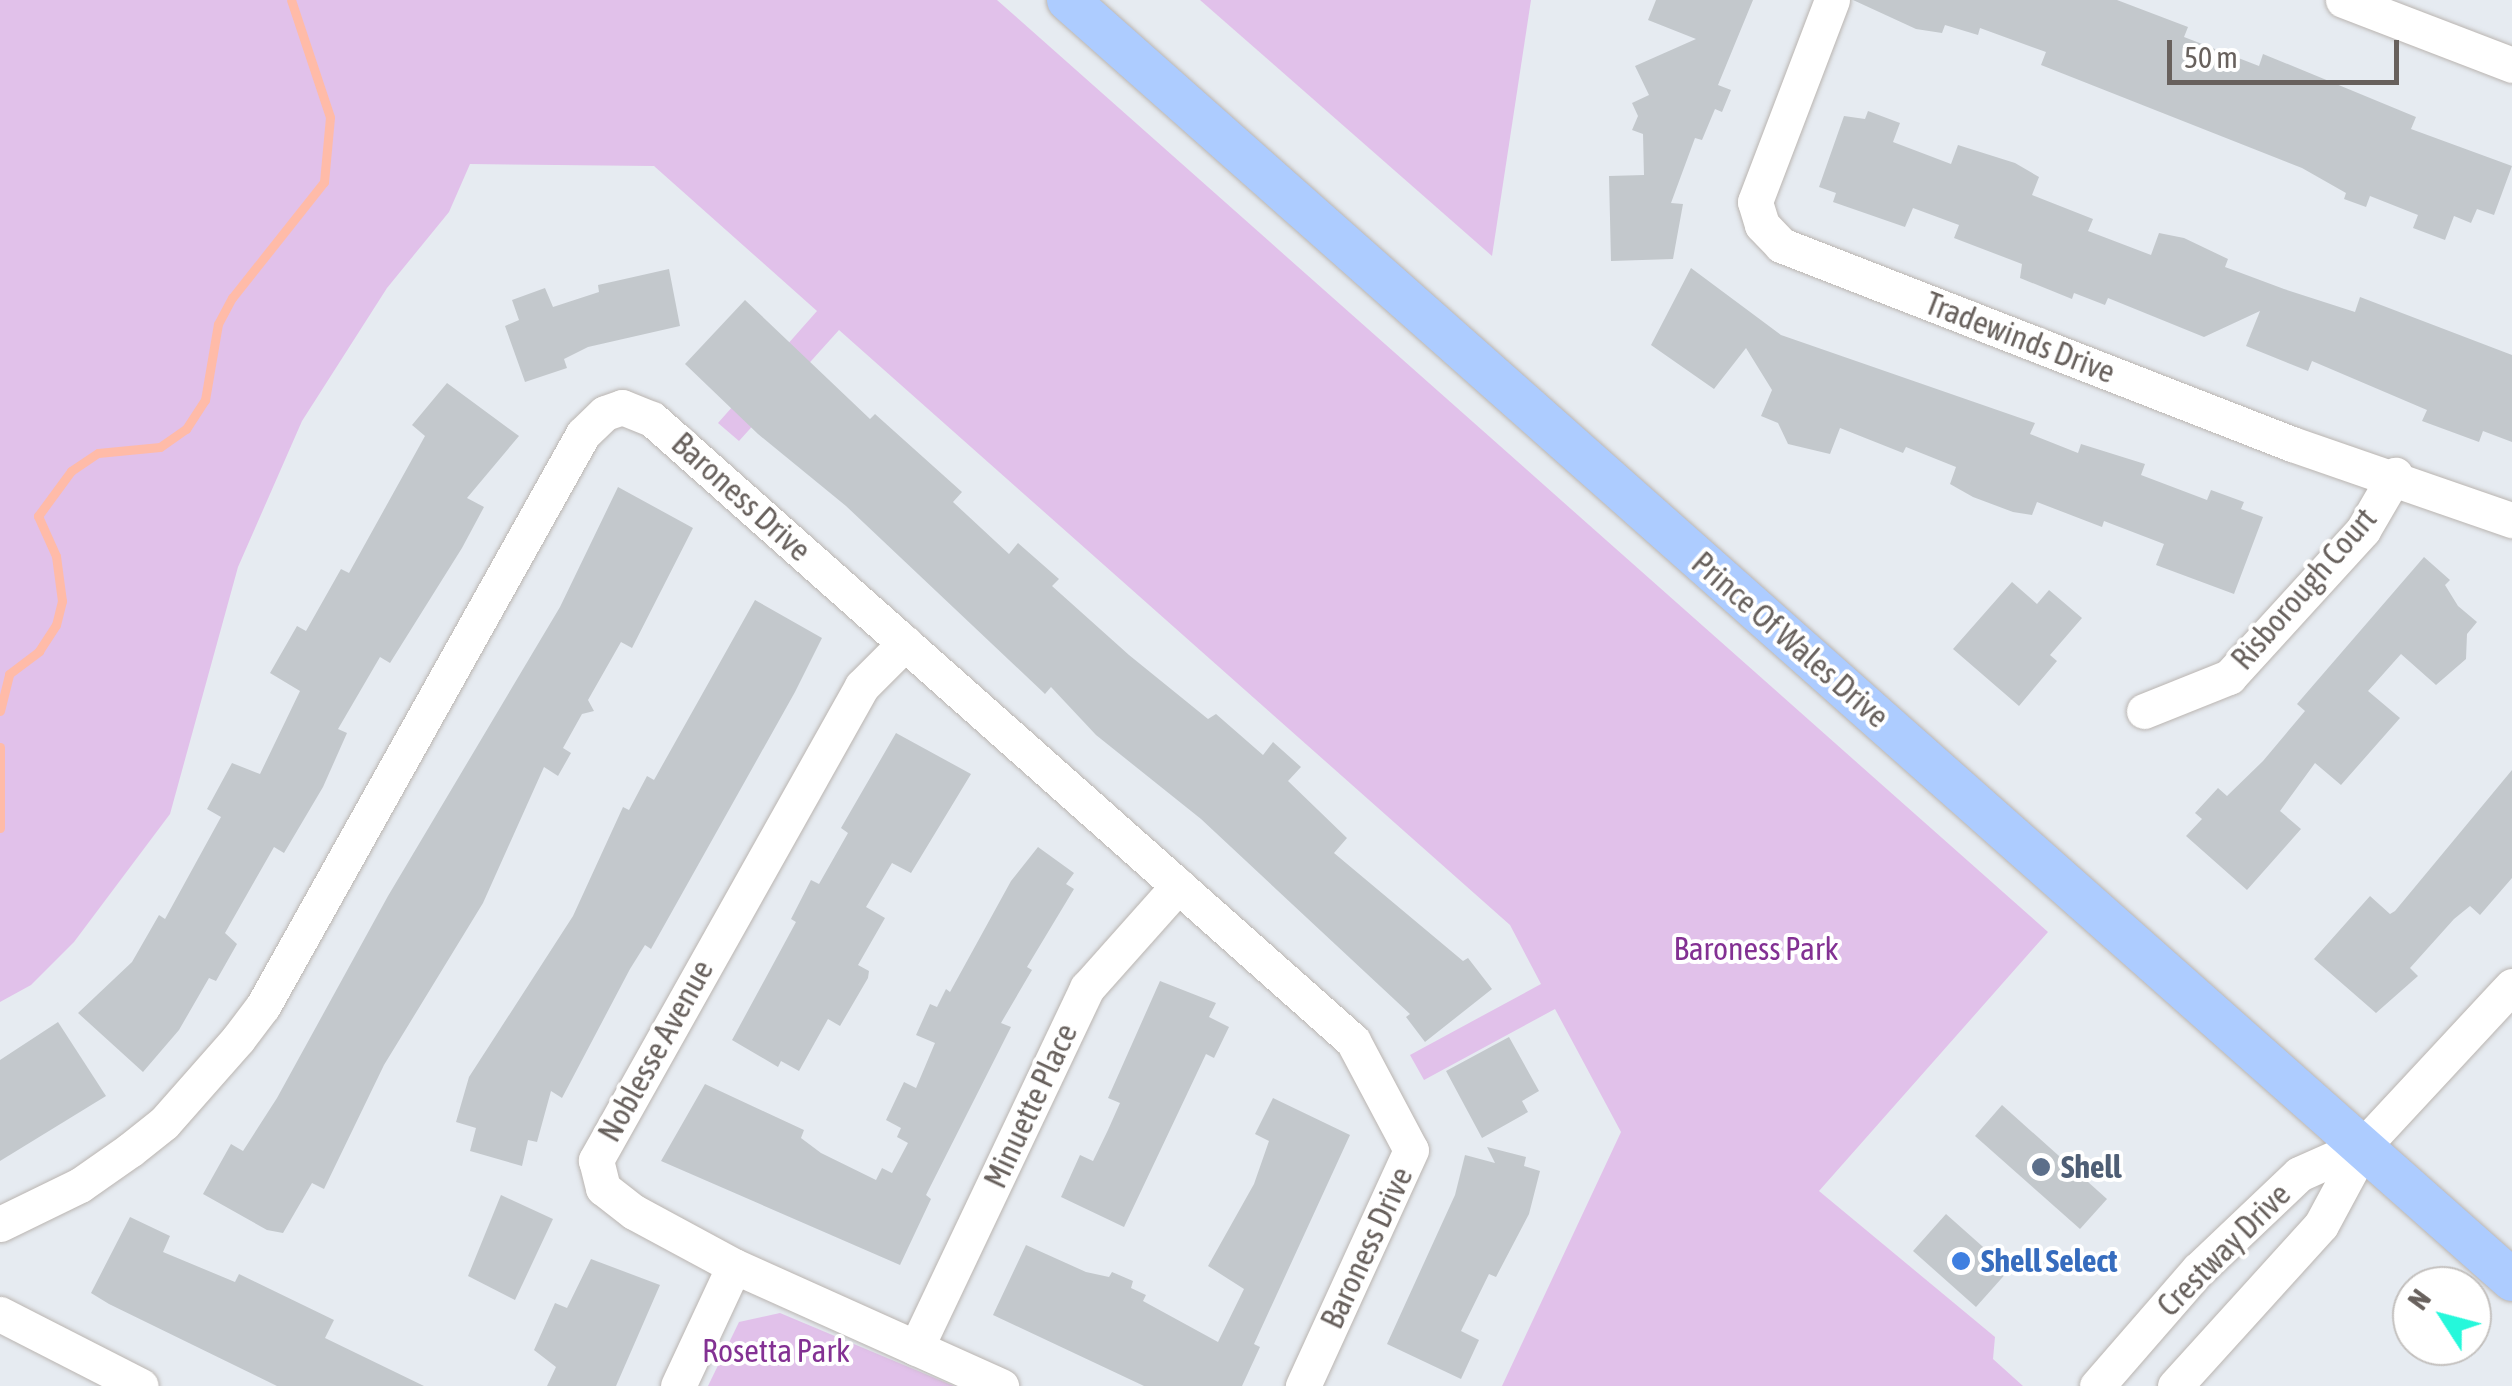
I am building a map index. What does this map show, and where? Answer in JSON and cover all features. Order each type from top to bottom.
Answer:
[{"type":"main road","name":"Prince Of Wales Drive","points":[[1068,0],[2512,1280]]},
{"type":"street","name":"Tradewinds Drive","points":[[1832,0],[1755,202],[1762,225],[1781,245],[2292,444],[2395,475],[2512,520]]},
{"type":"street","points":[[2342,0],[2512,65]]},
{"type":"street","name":"Baroness Drive","points":[[0,1224],[80,1185],[164,1123],[263,1006],[583,434],[604,412],[622,408],[652,419],[1352,1041],[1410,1150],[1302,1386]]},
{"type":"street","name":"Risborough Court","points":[[2144,711],[2229,677],[2363,530],[2395,475]]},
{"type":"street","name":"Noblesse Avenue","points":[[906,644],[862,686],[596,1160],[603,1188],[634,1212],[734,1266],[1002,1386]]},
{"type":"street","name":"Minuette Place","points":[[916,1348],[1087,988],[1178,886]]},
{"type":"street","points":[[2364,1145],[2512,986]]},
{"type":"street","name":"Crestway Drive","points":[[2098,1386],[2198,1270],[2300,1174],[2364,1145]]},
{"type":"street","name":"Crestway Drive","points":[[2175,1386],[2321,1225],[2364,1145]]},
{"type":"street","points":[[678,1386],[734,1266]]},
{"type":"street","points":[[0,1314],[141,1386]]},
{"type":"green space","name":"Baroness Park","points":[[0,0],[997,0],[2048,932],[1819,1191],[1995,1337],[1993,1359],[2023,1386],[1502,1386],[1621,1132],[1555,1009],[1424,1080],[1410,1055],[1541,984],[1510,925],[839,330],[739,441],[718,423],[817,311],[654,166],[470,164],[449,212],[387,288],[302,421],[238,567],[170,814],[74,942],[31,985],[0,1002]]},
{"type":"green space","points":[[1200,0],[1531,0],[1492,256]]},
{"type":"green space","name":"Rosetta Park","points":[[780,1313],[954,1386],[708,1386],[739,1322]]},
{"type":"building","points":[[1656,0],[1753,0],[1718,85],[1731,90],[1722,112],[1715,109],[1702,140],[1695,138],[1671,203],[1683,204],[1673,259],[1611,261],[1609,176],[1644,175],[1643,134],[1632,130],[1638,116],[1632,103],[1649,95],[1635,66],[1696,39],[1648,20]]},
{"type":"building","points":[[1853,0],[2117,0],[2188,27],[2184,37],[2259,66],[2263,54],[2416,117],[2411,129],[2512,166],[2494,215],[2477,209],[2471,223],[2454,216],[2445,240],[2413,228],[2418,215],[2370,196],[2366,207],[2344,199],[2346,193],[2302,168],[2041,65],[2046,52],[1980,28],[1978,35],[1945,25],[1942,33],[1916,29]]},
{"type":"building","points":[[1868,111],[1900,123],[1893,142],[1951,164],[1958,145],[2015,163],[2039,177],[2032,195],[2093,219],[2088,231],[2151,255],[2159,233],[2184,238],[2228,259],[2225,267],[2284,289],[2355,312],[2360,297],[2512,355],[2512,442],[2483,431],[2479,442],[2422,421],[2427,410],[2312,361],[2308,371],[2246,346],[2260,311],[2204,337],[2108,298],[2105,305],[2074,293],[2072,299],[2020,278],[2022,264],[1954,238],[1959,225],[1913,208],[1905,227],[1833,202],[1836,193],[1819,187],[1844,116],[1865,119]]},
{"type":"building","points":[[1691,268],[1781,335],[2035,423],[2030,434],[2078,453],[2081,444],[2145,464],[2141,475],[2207,500],[2211,490],[2244,502],[2241,509],[2263,517],[2234,594],[2156,565],[2164,544],[2104,521],[2102,527],[2037,502],[2032,515],[2013,512],[1973,497],[1950,484],[1956,467],[1906,447],[1903,453],[1840,428],[1830,454],[1788,444],[1778,423],[1761,416],[1772,390],[1746,348],[1714,389],[1651,345]]},
{"type":"building","points":[[669,269],[680,326],[588,347],[564,359],[567,368],[525,382],[505,326],[519,320],[512,300],[545,288],[553,307],[599,292],[598,285]]},
{"type":"building","points":[[745,300],[870,419],[875,414],[962,492],[953,502],[1009,554],[1018,543],[1059,579],[1052,586],[1129,655],[1208,719],[1216,714],[1263,755],[1273,742],[1301,767],[1288,781],[1347,838],[1334,853],[1463,961],[1468,958],[1492,989],[1425,1042],[1406,1017],[1410,1014],[1201,819],[1096,735],[1051,687],[1045,694],[846,506],[758,434],[685,364]]},
{"type":"building","points":[[447,383],[519,436],[467,498],[484,507],[462,548],[390,663],[380,657],[338,729],[347,733],[323,787],[284,853],[274,847],[225,933],[237,944],[216,981],[209,978],[179,1030],[143,1072],[78,1013],[132,962],[159,915],[165,919],[221,817],[207,809],[232,763],[260,774],[300,691],[270,673],[297,626],[306,631],[341,569],[349,573],[425,436],[412,425]]},
{"type":"building","points":[[618,487],[693,528],[632,648],[621,642],[588,700],[594,711],[582,714],[563,748],[571,753],[558,776],[544,767],[483,903],[384,1065],[324,1189],[312,1183],[283,1233],[267,1230],[203,1194],[231,1144],[243,1151],[277,1098],[388,896],[560,607]]},
{"type":"building","points":[[2424,557],[2450,580],[2445,585],[2458,606],[2477,622],[2467,634],[2466,659],[2436,685],[2401,654],[2368,691],[2400,718],[2341,785],[2315,763],[2280,811],[2301,829],[2247,890],[2186,836],[2202,819],[2195,813],[2218,788],[2227,796],[2263,761],[2305,711],[2297,704]]},
{"type":"building","points":[[2012,582],[2037,604],[2049,590],[2082,618],[2050,655],[2057,661],[2019,706],[1953,649]]},
{"type":"building","points":[[755,600],[822,638],[795,692],[651,949],[645,945],[630,969],[562,1098],[551,1091],[537,1142],[528,1140],[522,1166],[470,1151],[476,1128],[456,1122],[469,1077],[573,916],[623,807],[629,810],[647,776],[654,780]]},
{"type":"building","points":[[896,733],[971,774],[911,873],[892,863],[866,907],[885,918],[858,965],[869,971],[868,978],[840,1026],[828,1019],[799,1071],[781,1061],[778,1067],[732,1040],[796,922],[791,919],[811,880],[819,884],[848,833],[841,828]]},
{"type":"building","points":[[2512,770],[2512,878],[2480,915],[2470,906],[2454,919],[2410,968],[2418,976],[2376,1013],[2314,959],[2370,896],[2390,914],[2395,911]]},
{"type":"building","points":[[1038,847],[1074,873],[1066,884],[1074,889],[1027,967],[1032,970],[1001,1023],[1011,1027],[926,1195],[931,1199],[900,1265],[661,1161],[705,1084],[804,1130],[801,1138],[821,1153],[876,1180],[882,1168],[892,1173],[908,1143],[897,1137],[901,1128],[886,1120],[904,1082],[916,1088],[935,1043],[916,1035],[930,1004],[937,1007],[946,989],[950,992],[1011,881]]},
{"type":"building","points":[[1160,981],[1216,1003],[1209,1017],[1229,1027],[1214,1058],[1206,1054],[1124,1227],[1061,1197],[1080,1155],[1093,1161],[1108,1130],[1120,1103],[1108,1098]]},
{"type":"building","points":[[58,1022],[106,1096],[0,1161],[0,1060]]},
{"type":"building","points":[[1509,1037],[1539,1091],[1522,1101],[1528,1112],[1482,1138],[1446,1071]]},
{"type":"building","points":[[1273,1098],[1350,1135],[1254,1344],[1260,1347],[1242,1386],[1144,1386],[993,1315],[1026,1245],[1086,1272],[1109,1277],[1112,1272],[1133,1281],[1131,1288],[1146,1295],[1143,1301],[1218,1342],[1244,1289],[1208,1266],[1254,1184],[1269,1141],[1255,1134]]},
{"type":"building","name":"Shell","points":[[2002,1105],[2107,1199],[2080,1229],[1975,1136]]},
{"type":"building","points":[[1487,1147],[1526,1157],[1524,1166],[1540,1171],[1529,1214],[1496,1277],[1489,1274],[1461,1331],[1479,1340],[1461,1379],[1387,1344],[1455,1195],[1465,1155],[1495,1163]]},
{"type":"building","points":[[501,1195],[553,1219],[515,1300],[468,1276]]},
{"type":"building","name":"Shell Select","points":[[1946,1214],[2009,1270],[1976,1307],[1913,1251]]},
{"type":"building","points":[[130,1217],[170,1236],[163,1252],[235,1282],[239,1274],[334,1320],[325,1338],[424,1386],[277,1386],[109,1304],[91,1293]]},
{"type":"building","points":[[591,1259],[660,1285],[616,1386],[547,1386],[556,1367],[534,1350],[555,1303],[567,1308]]},
{"type":"waterway","points":[[0,711],[9,674],[39,651],[56,625],[62,601],[56,556],[38,516],[71,471],[98,453],[160,447],[186,429],[205,400],[218,324],[232,298],[324,182],[330,117],[291,0]]},
{"type":"waterway","points":[[0,747],[0,828]]},
{"type":"place","name":"Shell","points":[[2041,1167]]},
{"type":"place","name":"Shell Select","points":[[1961,1261]]}]
